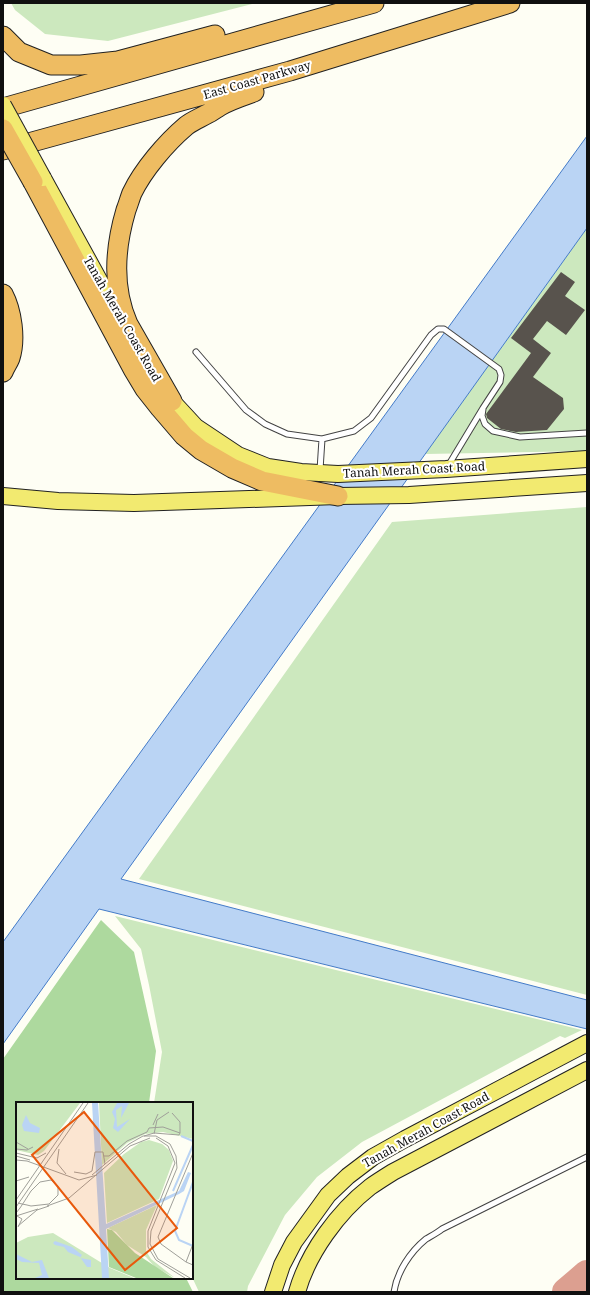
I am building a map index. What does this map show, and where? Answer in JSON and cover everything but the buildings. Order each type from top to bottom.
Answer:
[{"type":"highway","points":[[3,36],[19,52],[51,65],[81,65],[118,61],[332,3]]},
{"type":"highway","points":[[3,108],[374,3]]},
{"type":"highway","name":"East Coast Parkway","points":[[3,150],[290,71],[510,3]]},
{"type":"highway","points":[[172,401],[128,324],[119,299],[117,282],[117,256],[120,229],[132,193],[151,164],[187,125],[221,105],[281,81],[290,71]]},
{"type":"highway","points":[[3,129],[38,180],[133,369],[145,389],[184,436],[201,450],[232,468],[262,481],[338,496]]},
{"type":"highway","points":[[3,294],[8,303],[13,329],[10,357],[3,372]]},
{"type":"main road","name":"Tanah Merah Coast Road","points":[[3,105],[38,180],[147,366],[172,401],[196,427],[238,455],[268,467],[301,472],[338,474],[446,469],[587,459]]},
{"type":"main road","name":"Tanah Merah Coast Road","points":[[3,496],[58,501],[134,503],[409,495],[587,483]]},
{"type":"main road","name":"Tanah Merah Coast Road","points":[[273,1292],[282,1265],[294,1242],[328,1195],[348,1176],[373,1157],[405,1139],[587,1043]]},
{"type":"main road","name":"Tanah Merah Coast Road","points":[[297,1292],[310,1258],[333,1225],[351,1204],[370,1187],[393,1172],[587,1070]]},
{"type":"lane","points":[[196,352],[246,410],[264,424],[286,434],[322,439],[354,431],[371,418],[431,334],[438,329],[444,329],[499,369],[502,375],[500,382],[446,469]]},
{"type":"lane","points":[[483,408],[482,416],[485,424],[493,430],[520,438],[587,434]]},
{"type":"lane","points":[[320,473],[322,439]]},
{"type":"lane","points":[[394,1292],[400,1272],[411,1255],[426,1240],[442,1229],[587,1157]]},
{"type":"green space","points":[[11,3],[256,3],[108,41],[45,34],[15,10]]},
{"type":"green space","points":[[587,228],[587,451],[425,454]]},
{"type":"green space","points":[[587,507],[587,995],[139,879],[392,522]]},
{"type":"green space","points":[[115,916],[582,1030],[565,1038],[560,1036],[362,1142],[317,1177],[285,1215],[248,1286],[247,1292],[199,1292],[193,1279],[193,1102],[154,1102],[162,1052],[141,949]]},
{"type":"green space","points":[[101,920],[134,952],[156,1051],[149,1102],[16,1102],[16,1279],[186,1279],[193,1292],[3,1292],[3,1059]]},
{"type":"water","points":[[587,136],[587,228],[121,879],[587,1000],[587,1029],[99,909],[3,1044],[3,942]]},
{"type":"taxiway","points":[[566,1292],[587,1274]]}]
